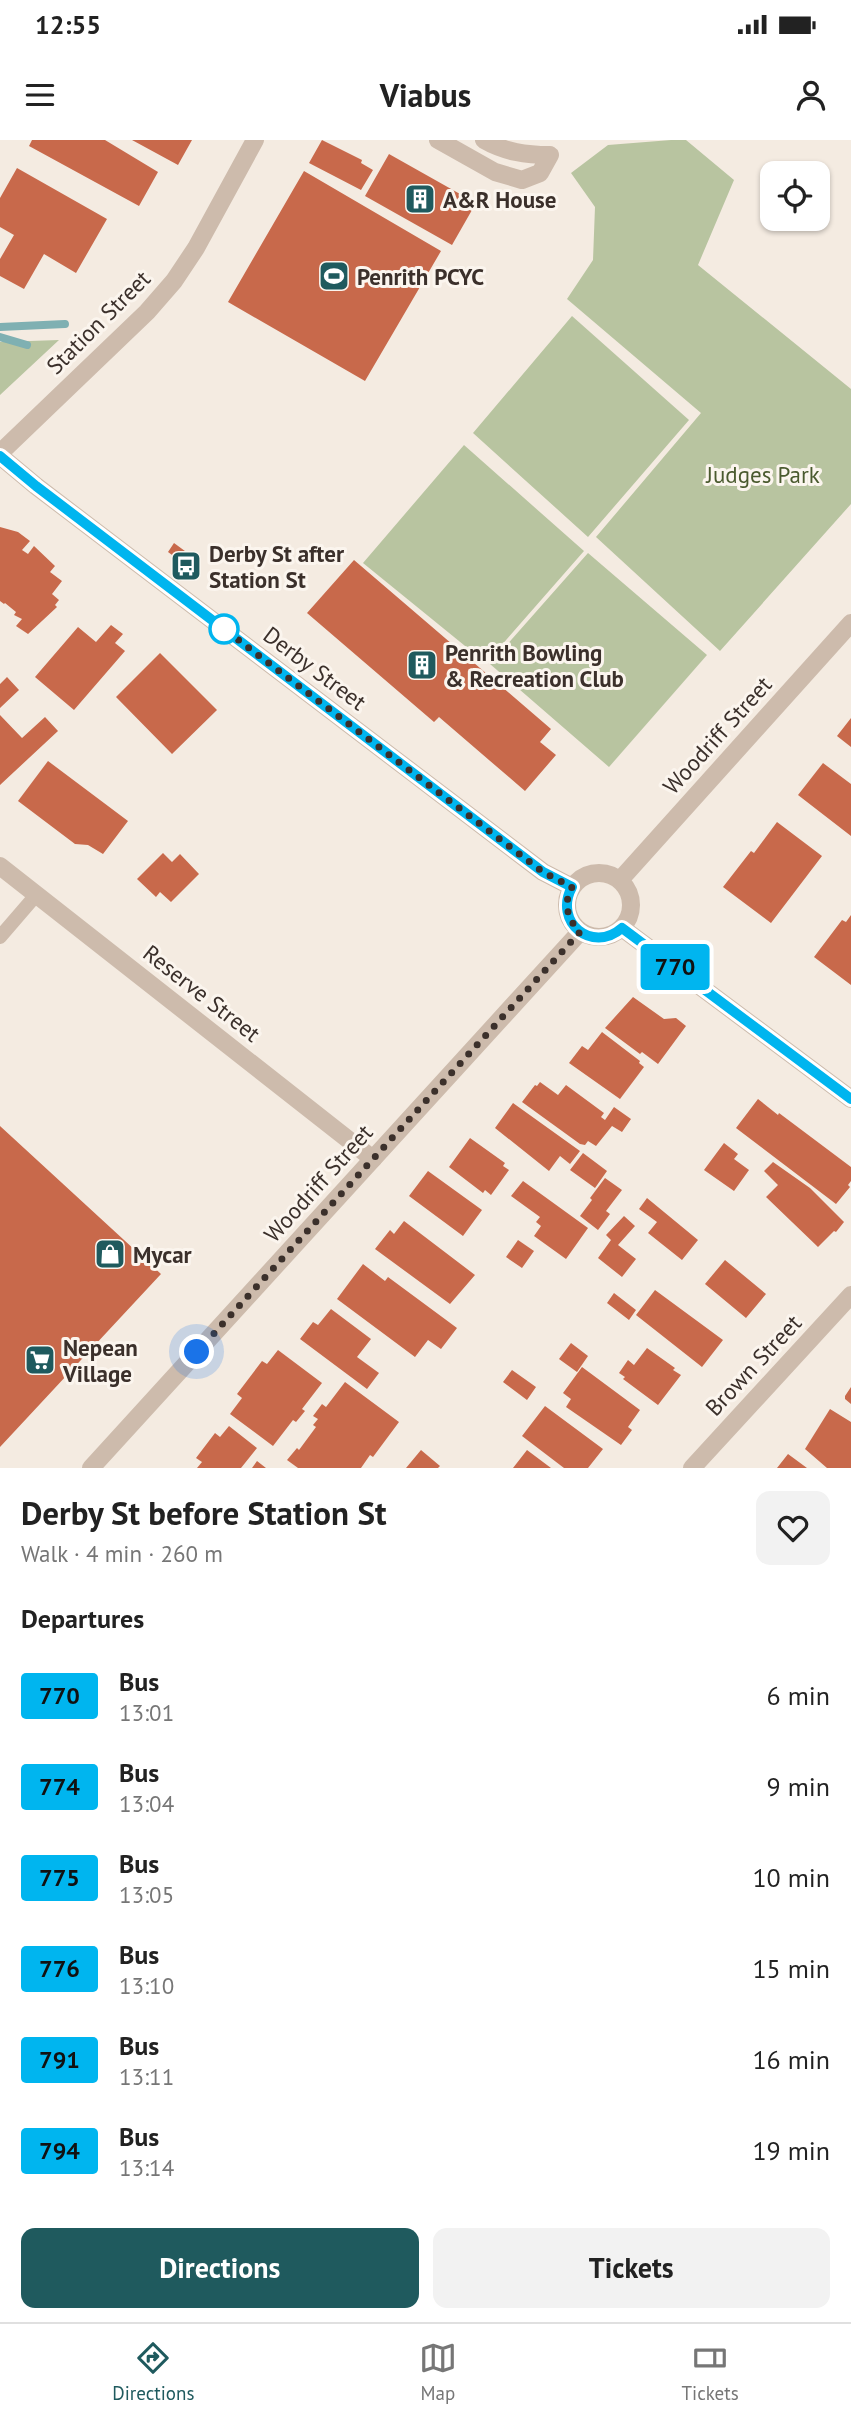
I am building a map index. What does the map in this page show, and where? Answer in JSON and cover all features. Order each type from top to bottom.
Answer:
[{"type":"street","name":"Station Street","points":[[0,454],[147,312],[174,281],[196,248],[255,140]]},
{"type":"street","points":[[438,140],[495,172],[522,180],[540,173],[550,155],[524,155],[484,140]]},
{"type":"street","name":"Derby Street","points":[[0,454],[36,486],[543,872],[572,887]]},
{"type":"street","name":"Woodriff Street","points":[[620,880],[851,623]]},
{"type":"street","name":"Reserve Street","points":[[0,866],[373,1159]]},
{"type":"street","points":[[593,873],[603,873],[620,880],[630,895],[631,914],[622,928],[605,937],[591,937],[580,932],[568,914],[567,899],[572,887],[578,880],[593,873]]},
{"type":"street","points":[[622,928],[851,1099]]},
{"type":"street","name":"Woodriff Street","points":[[91,1468],[580,932]]},
{"type":"street","name":"Brown Street","points":[[692,1468],[851,1295]]},
{"type":"lane","points":[[0,937],[37,894]]},
{"type":"green space","name":"Judges Park","points":[[686,140],[734,180],[698,265],[851,389],[851,504],[720,651],[596,537],[701,413],[567,299],[593,260],[595,207],[571,173],[608,145]]},
{"type":"green space","points":[[572,316],[689,420],[588,537],[473,433]]},
{"type":"green space","points":[[59,340],[0,395],[0,342]]},
{"type":"green space","points":[[464,445],[584,551],[486,663],[363,563]]},
{"type":"green space","points":[[588,553],[707,655],[609,767],[490,664]]},
{"type":"building","points":[[32,140],[105,140],[158,172],[139,206],[29,146]]},
{"type":"building","points":[[132,140],[192,140],[178,165]]},
{"type":"building","points":[[322,140],[362,160],[361,163],[373,170],[361,190],[309,163]]},
{"type":"building","name":"A&R House","points":[[389,154],[476,203],[452,245],[365,196]]},
{"type":"building","points":[[17,168],[107,219],[76,273],[44,254],[24,289],[0,276],[0,259],[14,235],[0,227],[0,198]]},
{"type":"building","name":"Penrith PCYC","points":[[304,171],[441,251],[365,381],[228,302]]},
{"type":"building","points":[[0,527],[18,532],[30,541],[22,550],[28,554],[34,546],[55,566],[50,572],[62,581],[52,594],[59,600],[55,605],[57,607],[28,634],[16,626],[22,619],[0,601]]},
{"type":"building","points":[[174,543],[189,554],[183,563],[168,552]]},
{"type":"building","name":"Penrith Bowling & Recreation Club","points":[[354,560],[551,729],[540,742],[556,755],[525,791],[439,717],[434,722],[307,613]]},
{"type":"building","points":[[111,625],[123,634],[115,643],[125,651],[74,710],[35,677],[78,627],[96,642]]},
{"type":"building","points":[[160,653],[217,710],[172,754],[116,697]]},
{"type":"building","points":[[7,677],[19,690],[0,708],[0,684]]},
{"type":"building","points":[[0,715],[22,738],[45,717],[58,731],[0,785]]},
{"type":"building","points":[[851,718],[851,747],[837,736]]},
{"type":"building","points":[[48,761],[128,821],[103,854],[88,845],[75,844],[18,801]]},
{"type":"building","points":[[823,763],[851,784],[851,836],[798,795]]},
{"type":"building","points":[[777,822],[822,856],[771,923],[723,887],[751,851],[754,853]]},
{"type":"building","points":[[163,853],[172,862],[180,854],[199,874],[171,902],[160,892],[156,897],[137,879]]},
{"type":"building","points":[[851,915],[851,985],[814,957],[842,920],[846,922]]},
{"type":"building","points":[[633,997],[664,1019],[676,1018],[686,1026],[658,1064],[605,1028]]},
{"type":"building","points":[[602,1032],[644,1067],[620,1099],[569,1063],[582,1046],[588,1050]]},
{"type":"building","points":[[540,1082],[558,1095],[566,1085],[604,1113],[601,1117],[605,1120],[614,1107],[631,1119],[622,1132],[612,1126],[596,1146],[588,1141],[585,1145],[580,1144],[522,1102]]},
{"type":"building","points":[[758,1099],[851,1167],[850,1187],[836,1204],[736,1128]]},
{"type":"building","points":[[513,1103],[580,1151],[570,1164],[560,1156],[549,1171],[495,1128]]},
{"type":"building","name":"Nepean Village","points":[[0,1126],[161,1274],[0,1447]]},
{"type":"building","points":[[470,1138],[505,1163],[503,1166],[509,1170],[491,1195],[485,1190],[483,1193],[449,1167]]},
{"type":"building","points":[[724,1143],[738,1154],[734,1159],[749,1170],[734,1191],[704,1170]]},
{"type":"building","points":[[583,1153],[607,1171],[595,1188],[570,1170]]},
{"type":"building","points":[[773,1162],[810,1188],[844,1222],[818,1247],[766,1197],[778,1185],[764,1171]]},
{"type":"building","points":[[428,1171],[482,1210],[463,1236],[409,1196]]},
{"type":"building","points":[[605,1178],[622,1190],[606,1211],[610,1214],[598,1230],[580,1216]]},
{"type":"building","points":[[523,1181],[588,1228],[566,1259],[534,1236],[541,1226],[536,1222],[540,1217],[511,1196]]},
{"type":"building","points":[[647,1198],[698,1240],[682,1260],[648,1233],[657,1222],[639,1209]]},
{"type":"building","points":[[624,1216],[635,1226],[618,1245],[636,1259],[622,1277],[598,1258],[611,1240],[606,1235]]},
{"type":"building","points":[[404,1221],[475,1275],[450,1304],[375,1249],[390,1230],[394,1234]]},
{"type":"building","points":[[518,1240],[534,1251],[522,1268],[506,1257]]},
{"type":"building","points":[[725,1260],[766,1294],[746,1318],[705,1284]]},
{"type":"building","points":[[363,1264],[385,1281],[388,1277],[457,1328],[441,1349],[428,1340],[415,1357],[337,1299]]},
{"type":"building","points":[[655,1290],[723,1340],[702,1367],[636,1315]]},
{"type":"building","points":[[614,1293],[636,1310],[629,1320],[607,1303]]},
{"type":"building","points":[[331,1309],[371,1339],[357,1357],[379,1373],[367,1389],[300,1339],[313,1322],[318,1325]]},
{"type":"building","points":[[571,1343],[588,1356],[577,1372],[559,1359]]},
{"type":"building","points":[[647,1348],[681,1375],[658,1405],[623,1379],[625,1377],[619,1373],[628,1360],[634,1365]]},
{"type":"building","points":[[278,1350],[322,1383],[302,1409],[305,1411],[296,1422],[293,1420],[273,1446],[230,1414],[242,1398],[237,1394],[262,1361],[267,1364]]},
{"type":"building","points":[[582,1367],[640,1410],[628,1427],[632,1430],[621,1445],[566,1407],[571,1399],[563,1393]]},
{"type":"building","points":[[512,1370],[536,1387],[527,1400],[503,1382]]},
{"type":"building","points":[[345,1382],[399,1422],[373,1457],[370,1455],[361,1468],[298,1468],[287,1460],[297,1448],[299,1450],[316,1427],[313,1425],[318,1419],[313,1416],[322,1404],[326,1407]]},
{"type":"building","points":[[851,1387],[851,1404],[845,1396]]},
{"type":"building","points":[[545,1406],[603,1449],[588,1468],[564,1468],[522,1436]]},
{"type":"building","points":[[830,1409],[851,1422],[851,1468],[827,1468],[805,1449]]},
{"type":"building","points":[[229,1426],[257,1448],[241,1468],[197,1468],[202,1462],[196,1458],[215,1433],[220,1437]]},
{"type":"building","points":[[421,1450],[440,1466],[406,1468]]},
{"type":"building","points":[[527,1450],[551,1468],[513,1468]]},
{"type":"building","points":[[788,1454],[807,1468],[777,1468]]},
{"type":"building","points":[[257,1461],[266,1468],[252,1468]]},
{"type":"waterway","points":[[0,327],[65,324]]},
{"type":"waterway","points":[[0,337],[27,345]]},
{"type":"bus line","name":"770","points":[[0,456],[543,872],[572,887],[567,899],[568,914],[580,932],[591,937],[605,937],[622,928],[851,1099]]},
{"type":"place","name":"A&R House","points":[[420,199]]},
{"type":"place","name":"Penrith PCYC","points":[[334,276]]},
{"type":"place","name":"Derby St after Station St","points":[[186,566]]},
{"type":"place","name":"Penrith Bowling & Recreation Club","points":[[422,665]]},
{"type":"place","name":"Mycar","points":[[110,1254]]},
{"type":"place","name":"Nepean Village","points":[[40,1360]]},
{"type":"route","points":[[197,1352],[580,932],[568,914],[567,899],[572,887],[543,872],[224,629]]}]
